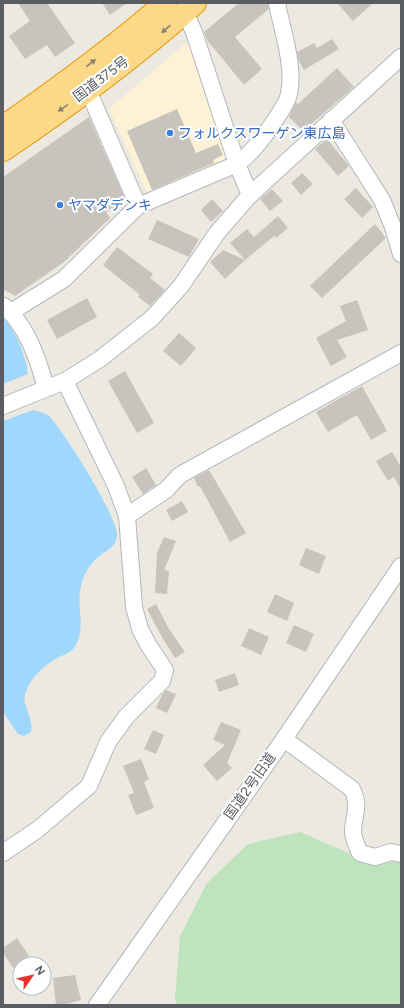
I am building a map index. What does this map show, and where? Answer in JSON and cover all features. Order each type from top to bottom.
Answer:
[{"type":"highway","name":"国道375号","points":[[3,127],[47,97],[141,24],[165,3]]},
{"type":"highway","name":"国道375号","points":[[3,150],[88,90],[145,46],[190,8]]},
{"type":"street","points":[[46,388],[38,360],[7,308],[64,279],[138,206],[237,164],[248,156],[260,143],[289,96],[290,82],[288,61],[277,3]]},
{"type":"street","points":[[190,8],[194,32],[237,164],[250,195]]},
{"type":"street","points":[[3,406],[65,381],[100,359],[152,318],[181,286],[217,233],[250,195],[401,57]]},
{"type":"street","points":[[88,90],[138,206]]},
{"type":"street","points":[[331,120],[382,200],[394,227],[401,254]]},
{"type":"street","points":[[127,516],[166,490],[180,475],[401,353]]},
{"type":"street","points":[[3,853],[37,830],[90,786],[108,742],[126,717],[162,681],[165,670],[140,629],[134,607],[127,516],[116,486],[65,381]]},
{"type":"street","name":"国道2号旧道","points":[[97,1005],[284,739],[401,566]]},
{"type":"street","points":[[284,739],[352,789],[357,799],[353,832],[355,843],[360,853],[375,857],[391,852],[401,854]]},
{"type":"shaded area","name":"フォルクスワーゲン東広島","points":[[185,44],[192,45],[228,158],[147,192],[109,109]]},
{"type":"green space","points":[[300,832],[369,862],[401,862],[401,1005],[177,1005],[175,999],[180,936],[207,883],[248,844]]},
{"type":"water","points":[[3,317],[20,344],[28,374],[3,384]]},
{"type":"water","points":[[33,410],[49,416],[66,438],[110,513],[116,527],[117,537],[112,547],[91,564],[83,578],[80,593],[81,623],[79,638],[76,645],[71,651],[43,668],[30,682],[27,688],[25,703],[31,722],[31,732],[24,736],[18,734],[3,712],[3,421]]},
{"type":"building","points":[[18,3],[47,3],[75,43],[55,57],[47,45],[25,59],[9,36],[30,21]]},
{"type":"building","points":[[102,3],[127,3],[110,15]]},
{"type":"building","points":[[239,3],[268,3],[269,9],[235,37],[262,69],[244,85],[207,40],[204,32]]},
{"type":"building","points":[[337,3],[373,3],[353,21]]},
{"type":"building","points":[[332,39],[339,49],[304,70],[299,61],[297,52],[314,43],[317,48]]},
{"type":"building","points":[[337,68],[354,87],[303,131],[289,117],[296,102],[298,104]]},
{"type":"building","points":[[177,109],[196,153],[218,144],[223,155],[213,160],[214,163],[152,190],[127,131]]},
{"type":"building","name":"ヤマダデンキ","points":[[89,117],[125,199],[106,212],[110,218],[64,262],[15,296],[3,289],[3,177]]},
{"type":"building","points":[[327,139],[349,166],[338,176],[315,149]]},
{"type":"building","points":[[302,173],[313,184],[301,195],[291,183]]},
{"type":"building","points":[[356,188],[373,207],[362,218],[344,199]]},
{"type":"building","points":[[272,189],[283,201],[270,211],[260,199]]},
{"type":"building","points":[[212,199],[223,211],[211,222],[201,210]]},
{"type":"building","points":[[278,216],[288,228],[276,238],[274,236],[245,260],[230,243],[247,229],[254,237]]},
{"type":"building","points":[[157,220],[199,239],[189,257],[148,239]]},
{"type":"building","points":[[375,224],[386,238],[322,298],[310,286]]},
{"type":"building","points":[[117,247],[153,274],[150,278],[165,290],[150,306],[138,297],[140,295],[103,265]]},
{"type":"building","points":[[223,250],[245,260],[225,279],[210,262]]},
{"type":"building","points":[[87,298],[97,317],[57,339],[47,320]]},
{"type":"building","points":[[357,300],[368,330],[337,340],[347,357],[331,366],[316,338],[346,321],[340,306]]},
{"type":"building","points":[[179,333],[196,348],[181,366],[163,351]]},
{"type":"building","points":[[125,371],[154,423],[137,433],[108,381]]},
{"type":"building","points":[[362,386],[387,431],[371,440],[357,415],[328,432],[316,412]]},
{"type":"building","points":[[392,452],[401,467],[401,490],[394,477],[388,481],[376,461]]},
{"type":"building","points":[[146,468],[156,485],[143,494],[132,477]]},
{"type":"building","points":[[209,470],[246,533],[230,542],[200,486],[198,487],[194,478]]},
{"type":"building","points":[[182,501],[188,512],[172,521],[166,510]]},
{"type":"building","points":[[164,537],[176,541],[164,570],[169,571],[167,594],[155,593],[157,553]]},
{"type":"building","points":[[306,548],[326,556],[319,574],[299,565]]},
{"type":"building","points":[[275,594],[294,603],[287,621],[267,612]]},
{"type":"building","points":[[156,604],[169,629],[185,652],[175,658],[147,609]]},
{"type":"building","points":[[294,625],[314,634],[306,652],[286,643]]},
{"type":"building","points":[[249,628],[269,637],[261,655],[241,646]]},
{"type":"building","points":[[235,673],[239,685],[219,692],[215,680]]},
{"type":"building","points":[[166,690],[176,694],[167,713],[156,708]]},
{"type":"building","points":[[221,722],[241,730],[227,763],[232,768],[217,781],[203,765],[225,745],[213,740]]},
{"type":"building","points":[[153,730],[164,735],[156,754],[144,749]]},
{"type":"building","points":[[141,759],[149,779],[144,782],[154,808],[136,815],[128,795],[134,793],[123,766]]},
{"type":"building","points":[[17,938],[29,956],[12,956],[12,966],[3,953],[3,948]]},
{"type":"building","points":[[75,975],[81,1000],[63,1005],[56,1005],[53,978]]},
{"type":"place","name":"フォルクスワーゲン東広島","points":[[170,133]]},
{"type":"place","name":"ヤマダデンキ","points":[[60,205]]}]
